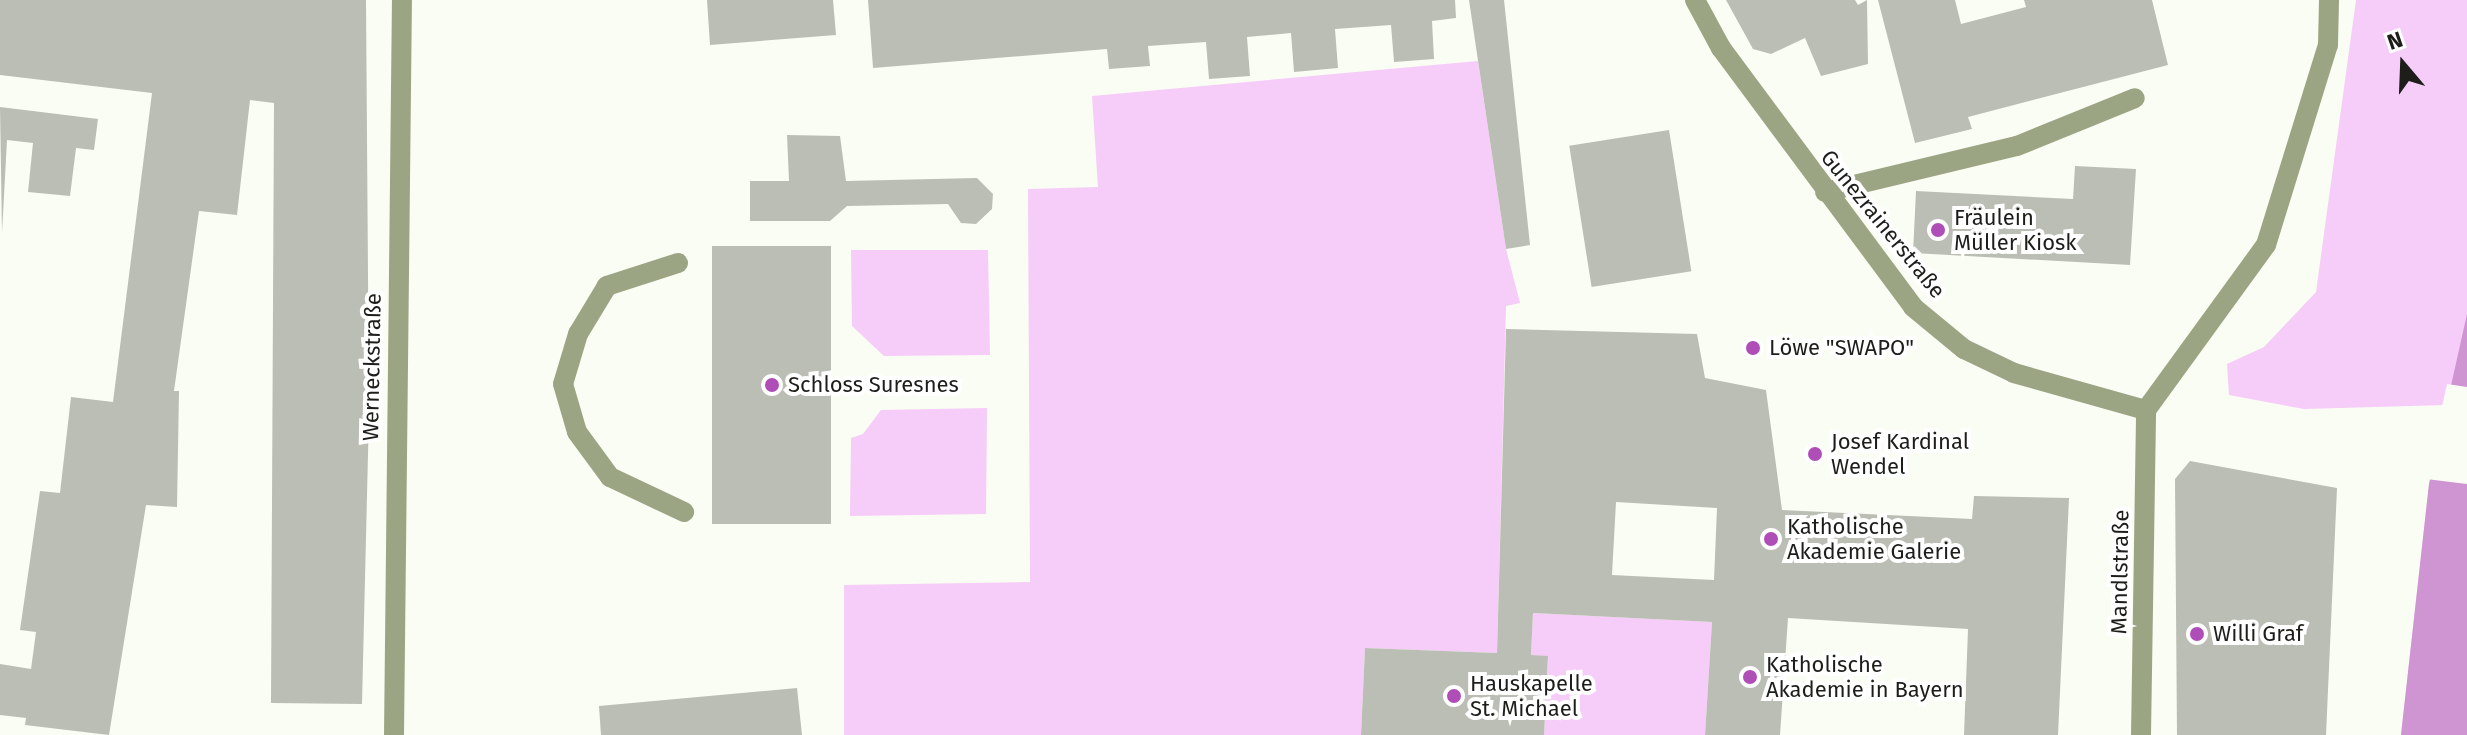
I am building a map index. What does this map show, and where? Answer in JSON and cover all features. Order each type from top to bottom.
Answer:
[{"type":"street","name":"Werneckstraße","points":[[394,735],[402,0]]},
{"type":"street","name":"Gunezrainerstraße","points":[[1695,0],[1721,48],[1913,307],[1964,349],[2014,373],[2146,410]]},
{"type":"street","points":[[2146,410],[2266,245],[2328,45],[2329,0]]},
{"type":"street","points":[[1825,192],[2017,146],[2135,98]]},
{"type":"street","points":[[678,263],[607,286],[578,334],[563,384],[577,432],[610,477],[684,512]]},
{"type":"street","name":"Mandlstraße","points":[[2141,735],[2146,410]]},
{"type":"shaded area","points":[[2356,0],[2467,0],[2467,735],[2401,735],[2429,484],[2446,405],[2304,409],[2229,395],[2227,364],[2264,347],[2316,292]]},
{"type":"shaded area","points":[[1478,61],[1506,249],[1520,303],[1506,306],[1497,653],[1365,648],[1361,735],[844,735],[844,585],[1030,582],[1028,189],[1098,187],[1092,96]]},
{"type":"shaded area","points":[[851,250],[988,250],[990,355],[884,356],[852,326]]},
{"type":"shaded area","points":[[2467,314],[2467,735],[2401,735],[2429,484]]},
{"type":"shaded area","points":[[987,408],[986,514],[850,516],[851,438],[863,434],[881,410]]},
{"type":"shaded area","points":[[1533,613],[1712,622],[1705,735],[1544,735],[1548,657],[1531,655]]},
{"type":"pier","points":[[2447,384],[2467,387],[2467,484],[2426,479]]},
{"type":"building","points":[[0,0],[366,0],[369,413],[362,704],[271,703],[274,103],[250,100],[237,215],[199,211],[174,391],[179,391],[177,507],[146,505],[109,735],[25,725],[26,718],[0,715],[0,664],[31,669],[36,632],[20,630],[40,491],[60,493],[71,397],[113,402],[152,93],[0,75]]},
{"type":"building","points":[[707,0],[833,0],[836,35],[710,45]]},
{"type":"building","points":[[868,0],[1455,0],[1456,18],[1432,21],[1434,59],[1394,62],[1391,25],[1335,29],[1338,68],[1294,72],[1291,33],[1247,37],[1250,76],[1209,79],[1206,42],[1148,46],[1150,66],[1109,69],[1107,49],[873,68]]},
{"type":"building","points":[[1469,0],[1504,0],[1530,245],[1506,249]]},
{"type":"building","points":[[1726,0],[1855,0],[1858,5],[1867,0],[1868,64],[1821,76],[1805,38],[1771,54],[1753,49]]},
{"type":"building","points":[[1878,0],[1955,0],[1961,24],[2026,7],[2024,0],[2152,0],[2168,65],[1968,117],[1972,129],[1915,143]]},
{"type":"building","points":[[0,107],[98,119],[94,150],[76,148],[70,196],[28,192],[33,143],[7,140],[2,233]]},
{"type":"building","points":[[1669,130],[1691,271],[1592,287],[1569,146]]},
{"type":"building","points":[[787,135],[840,136],[846,181],[977,178],[993,194],[992,209],[976,224],[961,223],[948,204],[847,206],[830,221],[750,221],[750,181],[789,181]]},
{"type":"building","points":[[2075,166],[2136,169],[2130,265],[1913,253],[1916,191],[2073,199]]},
{"type":"building","name":"Schloss Suresnes","points":[[712,246],[831,246],[831,524],[712,524]]},
{"type":"building","points":[[1506,329],[1697,334],[1705,378],[1766,390],[1782,510],[1972,519],[1974,496],[2069,498],[2058,735],[1964,735],[1968,629],[1788,618],[1780,735],[1705,735],[1712,622],[1533,613],[1531,655],[1548,656],[1544,735],[1361,735],[1365,648],[1497,653]],"holes":[[[1616,502],[1717,508],[1714,580],[1612,575]]]},
{"type":"building","points":[[2190,461],[2337,488],[2326,735],[2177,735],[2175,479]]},
{"type":"building","points":[[797,688],[802,735],[601,735],[599,706]]},
{"type":"place","name":"Fräulein Müller Kiosk","points":[[1938,230]]},
{"type":"place","name":"Löwe \"SWAPO\"","points":[[1753,348]]},
{"type":"place","name":"Schloss Suresnes","points":[[772,385]]},
{"type":"place","name":"Josef Kardinal Wendel","points":[[1815,454]]},
{"type":"place","name":"Katholische Akademie Galerie","points":[[1771,539]]},
{"type":"place","name":"Willi Graf","points":[[2197,634]]},
{"type":"place","name":"Katholische Akademie in Bayern","points":[[1750,677]]},
{"type":"place","name":"Hauskapelle St. Michael","points":[[1454,696]]}]
